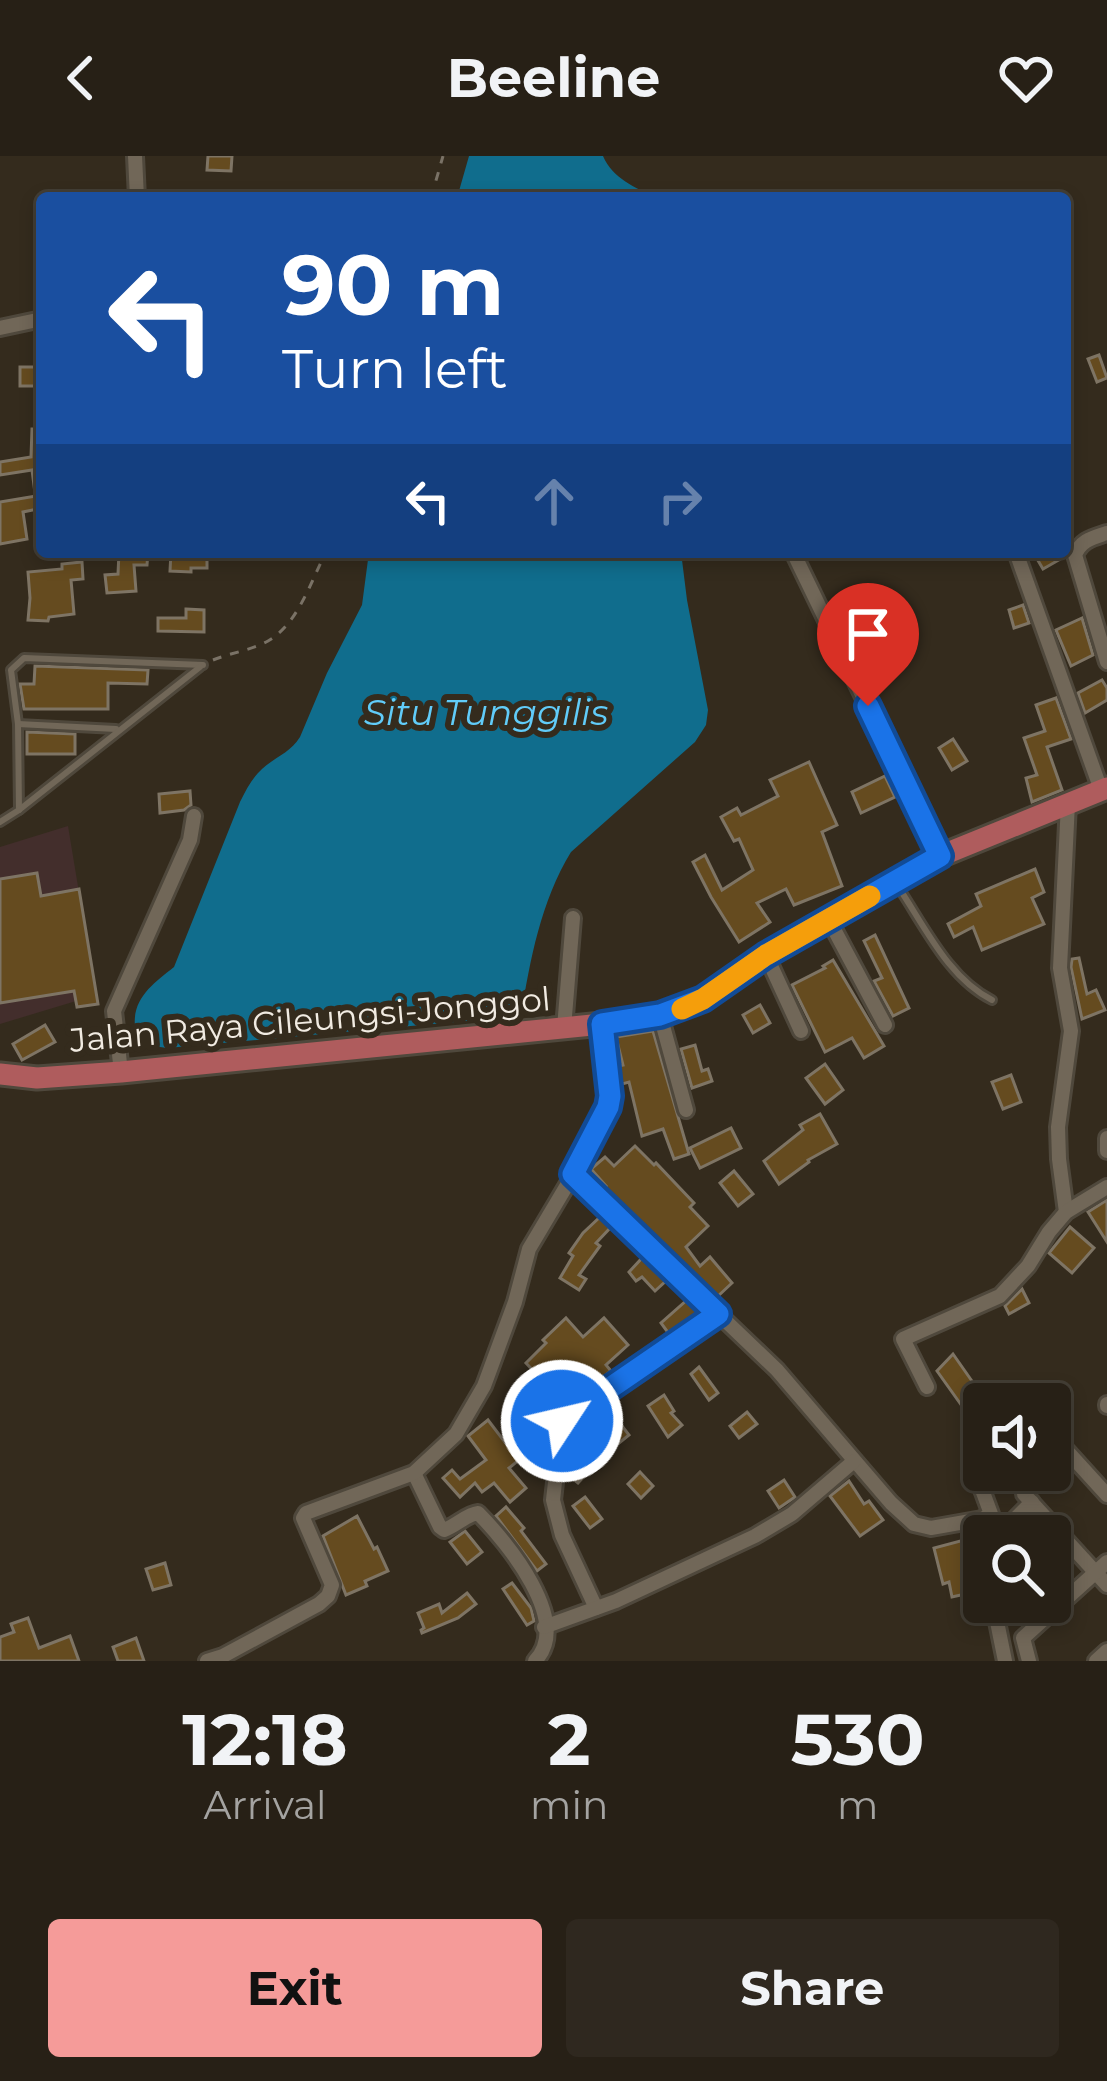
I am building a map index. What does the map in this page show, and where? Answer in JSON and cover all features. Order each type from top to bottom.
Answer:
[{"type":"main road","name":"Jalan Raya Cileungsi-Jonggol","points":[[0,1074],[37,1078],[121,1072],[660,1015],[703,999],[766,955],[940,856],[1104,789]]},
{"type":"street","points":[[135,156],[137,192]]},
{"type":"street","points":[[0,328],[36,320]]},
{"type":"street","points":[[1107,533],[1087,539],[1075,555],[1107,662]]},
{"type":"street","points":[[796,558],[940,856]]},
{"type":"street","points":[[1018,558],[1104,789]]},
{"type":"street","points":[[1066,1212],[1058,1127],[1071,1030],[1060,968],[1067,803]]},
{"type":"street","points":[[121,1072],[114,1011],[190,840],[194,817]]},
{"type":"street","points":[[564,1028],[573,918]]},
{"type":"street","points":[[828,918],[885,1025]]},
{"type":"street","points":[[766,955],[801,1031]]},
{"type":"street","points":[[660,1015],[686,1111]]},
{"type":"street","points":[[207,1661],[224,1656],[328,1596],[332,1585],[303,1518],[306,1513],[414,1473],[456,1434],[484,1386],[529,1249],[608,1107],[602,1024]]},
{"type":"street","points":[[1107,1138],[1107,1151]]},
{"type":"street","points":[[573,1174],[778,1370],[914,1524],[932,1528],[963,1522]]},
{"type":"street","points":[[928,1387],[903,1339],[1000,1296],[1028,1267],[1066,1212],[1107,1186]]},
{"type":"street","points":[[596,1608],[562,1534],[554,1500],[562,1421],[718,1314]]},
{"type":"street","points":[[1071,1455],[1107,1495]]},
{"type":"street","points":[[544,1627],[755,1537],[792,1514],[854,1461]]},
{"type":"street","points":[[414,1473],[440,1527],[456,1526],[473,1513],[483,1518],[531,1582],[543,1605],[544,1645],[535,1661]]},
{"type":"street","points":[[1015,1515],[1028,1498],[1046,1515]]},
{"type":"street","points":[[1071,1539],[1101,1568],[1107,1585]]},
{"type":"street","points":[[1071,1590],[1101,1568]]},
{"type":"street","points":[[997,1623],[1005,1661]]},
{"type":"street","points":[[1029,1661],[1023,1638],[1035,1623]]},
{"type":"street","points":[[1096,1661],[1107,1651]]},
{"type":"lane","points":[[20,811],[11,670],[24,658],[203,665]]},
{"type":"lane","points":[[0,822],[203,665]]},
{"type":"lane","points":[[18,724],[119,729]]},
{"type":"lane","points":[[895,882],[960,978],[992,1000]]},
{"type":"path","points":[[433,192],[443,156]]},
{"type":"path","points":[[203,665],[278,634],[304,598],[323,558]]},
{"type":"shaded area","points":[[68,826],[96,995],[0,1024],[0,847]]},
{"type":"water","points":[[469,156],[603,156],[619,176],[644,192],[459,192]]},
{"type":"water","name":"Situ Tunggilis","points":[[368,558],[682,558],[708,710],[706,725],[695,742],[571,852],[544,911],[521,1016],[153,1046],[135,1027],[137,1008],[146,992],[174,967],[240,802],[262,769],[300,737],[362,605]]},
{"type":"building","points":[[208,156],[232,156],[231,171],[207,170]]},
{"type":"building","points":[[1099,355],[1107,378],[1097,382],[1088,359]]},
{"type":"building","points":[[20,367],[36,367],[36,386],[20,386]]},
{"type":"building","points":[[32,429],[36,429],[36,493],[32,470],[0,475],[0,462],[31,457]]},
{"type":"building","points":[[36,496],[36,509],[23,512],[27,539],[0,544],[0,502]]},
{"type":"building","points":[[119,558],[148,558],[147,565],[134,565],[136,591],[107,593],[105,575],[118,574]]},
{"type":"building","points":[[171,558],[207,558],[207,568],[170,571]]},
{"type":"building","points":[[1037,558],[1062,558],[1043,569]]},
{"type":"building","points":[[82,562],[83,579],[71,580],[74,614],[28,620],[28,572]]},
{"type":"building","points":[[1023,605],[1029,623],[1014,628],[1009,610]]},
{"type":"building","points":[[186,609],[204,610],[204,632],[158,631],[158,618],[186,618]]},
{"type":"building","points":[[1082,618],[1093,655],[1071,666],[1056,630]]},
{"type":"building","points":[[35,666],[148,670],[147,684],[108,683],[108,709],[24,709],[20,684],[34,684]]},
{"type":"building","points":[[1102,680],[1107,700],[1085,713],[1078,693]]},
{"type":"building","points":[[1056,698],[1071,739],[1047,747],[1062,790],[1032,802],[1026,778],[1037,775],[1024,738],[1045,731],[1036,705]]},
{"type":"building","points":[[27,732],[75,734],[75,754],[27,754]]},
{"type":"building","points":[[953,739],[967,761],[952,770],[939,748]]},
{"type":"building","points":[[809,762],[837,825],[822,832],[842,886],[794,905],[786,889],[757,903],[770,922],[739,942],[693,862],[705,855],[722,890],[753,870],[739,839],[734,841],[721,817],[737,808],[741,815],[778,796],[770,780]]},
{"type":"building","points":[[885,776],[895,797],[861,813],[852,792]]},
{"type":"building","points":[[190,791],[191,805],[160,813],[159,794]]},
{"type":"building","points":[[1035,869],[1044,892],[1032,898],[1044,924],[982,950],[973,927],[954,937],[948,924],[981,906],[976,894]]},
{"type":"building","points":[[37,873],[41,896],[79,889],[98,1004],[77,1007],[74,991],[0,1003],[0,879]]},
{"type":"building","points":[[875,935],[909,1008],[893,1016],[874,981],[882,978],[864,941]]},
{"type":"building","points":[[1079,958],[1087,994],[1096,990],[1105,1010],[1082,1019],[1071,967],[1072,959]]},
{"type":"building","points":[[833,960],[884,1046],[864,1058],[852,1038],[825,1052],[792,985]]},
{"type":"building","points":[[760,1005],[770,1023],[753,1033],[743,1015]]},
{"type":"building","points":[[45,1025],[55,1042],[22,1060],[13,1044]]},
{"type":"building","points":[[653,1031],[689,1154],[674,1159],[663,1129],[642,1136],[629,1082],[622,1084],[619,1074],[618,1066],[623,1065],[616,1037]]},
{"type":"building","points":[[695,1045],[702,1071],[708,1069],[712,1081],[692,1088],[681,1049]]},
{"type":"building","points":[[825,1064],[843,1090],[825,1104],[806,1078]]},
{"type":"building","points":[[1011,1075],[1021,1102],[1003,1109],[992,1082]]},
{"type":"building","points":[[820,1114],[837,1144],[779,1184],[764,1161],[803,1130],[800,1125]]},
{"type":"building","points":[[731,1128],[741,1148],[700,1168],[690,1148]]},
{"type":"building","points":[[635,1146],[694,1203],[690,1207],[708,1226],[686,1247],[700,1266],[710,1257],[732,1283],[717,1297],[603,1188],[606,1186],[591,1169],[605,1157],[614,1166]]},
{"type":"building","points":[[734,1171],[753,1194],[738,1206],[720,1183]]},
{"type":"building","points":[[1107,1200],[1107,1242],[1088,1212]]},
{"type":"building","points":[[600,1217],[611,1227],[596,1243],[600,1246],[579,1275],[586,1279],[579,1290],[560,1278],[573,1256],[569,1253]]},
{"type":"building","points":[[1070,1227],[1094,1248],[1072,1273],[1049,1253]]},
{"type":"building","points":[[643,1257],[667,1280],[655,1291],[642,1277],[636,1281],[629,1272]]},
{"type":"building","points":[[1022,1289],[1029,1303],[1009,1314],[1005,1306]]},
{"type":"building","points":[[687,1300],[700,1312],[669,1334],[661,1323]]},
{"type":"building","points":[[566,1318],[583,1337],[604,1318],[628,1345],[606,1365],[611,1371],[565,1405],[526,1363]]},
{"type":"building","points":[[953,1354],[973,1383],[963,1383],[963,1405],[962,1406],[937,1371]]},
{"type":"building","points":[[699,1367],[718,1393],[709,1400],[691,1374]]},
{"type":"building","points":[[664,1395],[682,1425],[668,1437],[648,1406]]},
{"type":"building","points":[[536,1397],[551,1420],[550,1429],[537,1417],[528,1422],[518,1411]]},
{"type":"building","points":[[606,1405],[629,1435],[613,1448],[608,1443],[581,1464],[589,1471],[578,1483],[567,1474],[569,1459],[577,1450],[571,1442],[573,1427]]},
{"type":"building","points":[[747,1412],[757,1424],[739,1438],[730,1426]]},
{"type":"building","points":[[488,1420],[507,1445],[519,1436],[530,1451],[509,1468],[526,1488],[510,1502],[494,1483],[482,1492],[475,1483],[460,1497],[443,1478],[452,1470],[460,1479],[486,1460],[468,1436]]},
{"type":"building","points":[[640,1472],[653,1486],[641,1498],[628,1484]]},
{"type":"building","points":[[784,1480],[795,1497],[779,1508],[768,1491]]},
{"type":"building","points":[[849,1481],[864,1504],[869,1501],[883,1520],[860,1536],[830,1496]]},
{"type":"building","points":[[585,1497],[602,1519],[590,1528],[573,1506]]},
{"type":"building","points":[[506,1507],[546,1564],[537,1571],[496,1516]]},
{"type":"building","points":[[357,1516],[388,1571],[346,1595],[323,1536]]},
{"type":"building","points":[[465,1531],[482,1552],[467,1564],[450,1542]]},
{"type":"building","points":[[963,1540],[963,1594],[952,1597],[949,1582],[943,1584],[934,1548]]},
{"type":"building","points":[[165,1563],[171,1585],[153,1590],[146,1569]]},
{"type":"building","points":[[512,1583],[531,1608],[534,1621],[527,1625],[503,1589]]},
{"type":"building","points":[[467,1593],[476,1604],[458,1618],[422,1633],[418,1613],[439,1604],[442,1613]]},
{"type":"building","points":[[28,1618],[39,1648],[70,1636],[79,1661],[0,1661],[0,1637],[14,1632],[11,1624]]},
{"type":"building","points":[[136,1638],[144,1661],[118,1661],[113,1647]]},
{"type":"slow traffic","points":[[682,1009],[870,896]]},
{"type":"route","points":[[562,1421],[718,1314],[573,1174],[608,1107],[602,1024],[660,1015],[703,999],[766,955],[940,856],[868,706]]}]
